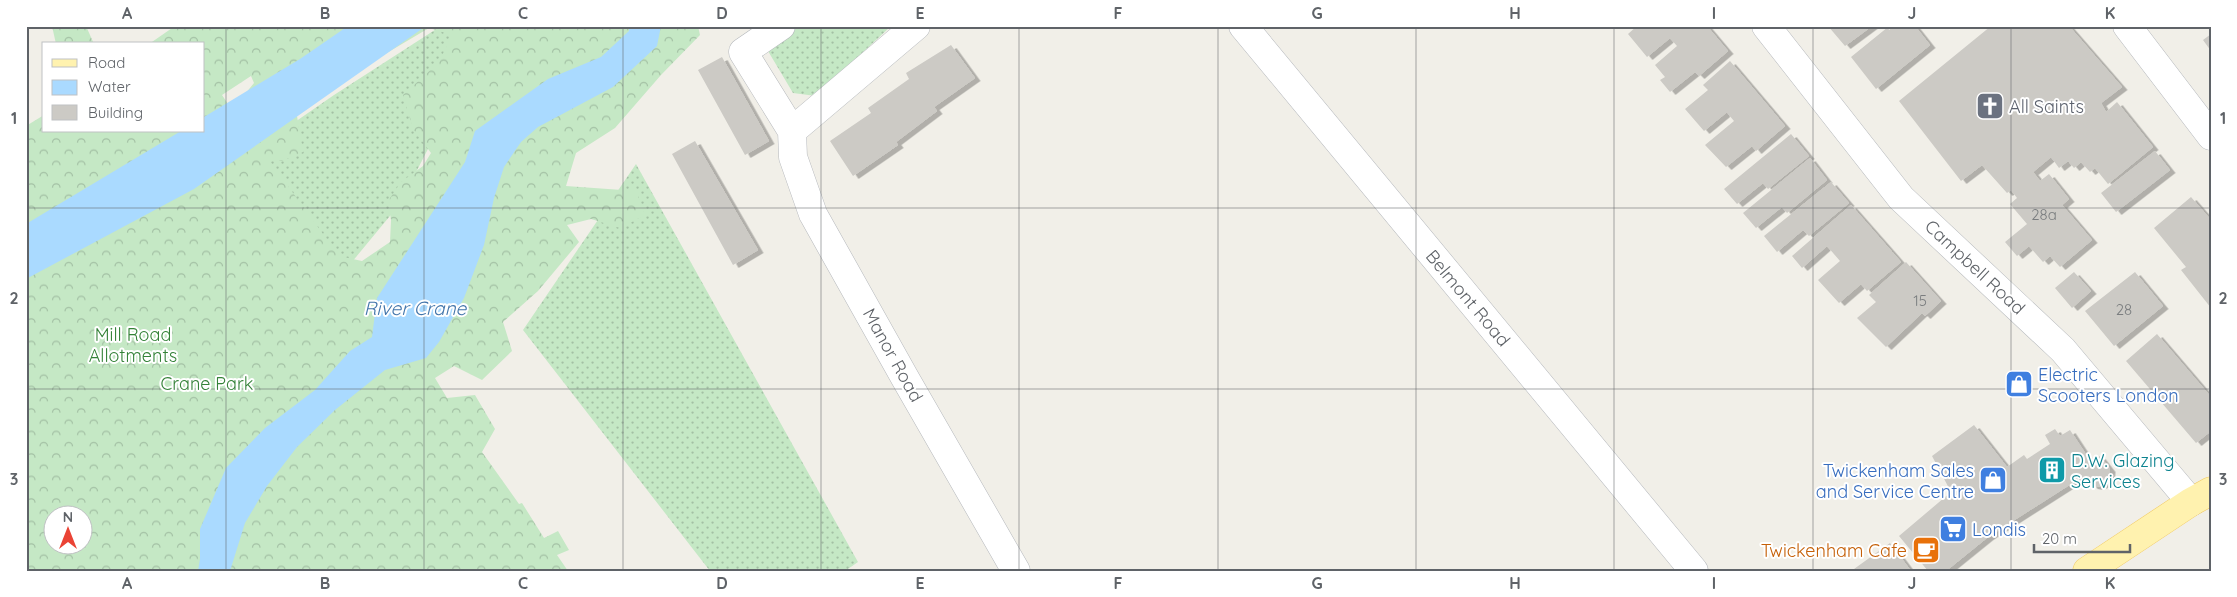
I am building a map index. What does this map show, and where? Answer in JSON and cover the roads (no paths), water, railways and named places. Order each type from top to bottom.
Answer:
[{"type":"main road","points":[[2087,571],[2201,496]]},
{"type":"street","name":"Manor Road","points":[[782,26],[743,52],[792,132],[793,157],[813,214],[904,378],[1016,571]]},
{"type":"street","points":[[792,132],[916,26]]},
{"type":"street","name":"Belmont Road","points":[[1243,26],[1694,571]]},
{"type":"street","name":"Campbell Road","points":[[1766,26],[1901,198],[2063,350],[2201,496]]},
{"type":"street","points":[[2128,26],[2211,136]]},
{"type":"water","points":[[348,26],[426,26],[194,189],[26,279],[26,224],[179,132],[205,132],[205,116],[300,59]]},
{"type":"water","name":"River Crane","points":[[629,26],[661,26],[657,46],[613,87],[538,127],[521,142],[504,167],[494,198],[484,245],[464,298],[439,342],[426,358],[385,370],[335,410],[297,447],[267,486],[245,523],[230,571],[198,571],[200,529],[226,468],[265,428],[315,390],[350,351],[372,337],[377,298],[465,162],[475,131],[548,79],[601,57],[629,31]]},
{"type":"place","name":"All Saints","points":[[1990,106]]},
{"type":"place","name":"Electric Scooters London","points":[[2019,384]]},
{"type":"place","name":"D.W. Glazing Services","points":[[2052,470]]},
{"type":"place","name":"Twickenham Sales and Service Centre","points":[[1993,480]]},
{"type":"place","name":"Londis","points":[[1953,529]]},
{"type":"place","name":"Twickenham Cafe","points":[[1926,550]]},
{"type":"park label","name":"Mill Road Allotments","points":[[133,344]]},
{"type":"park label","name":"Crane Park","points":[[207,383]]}]
